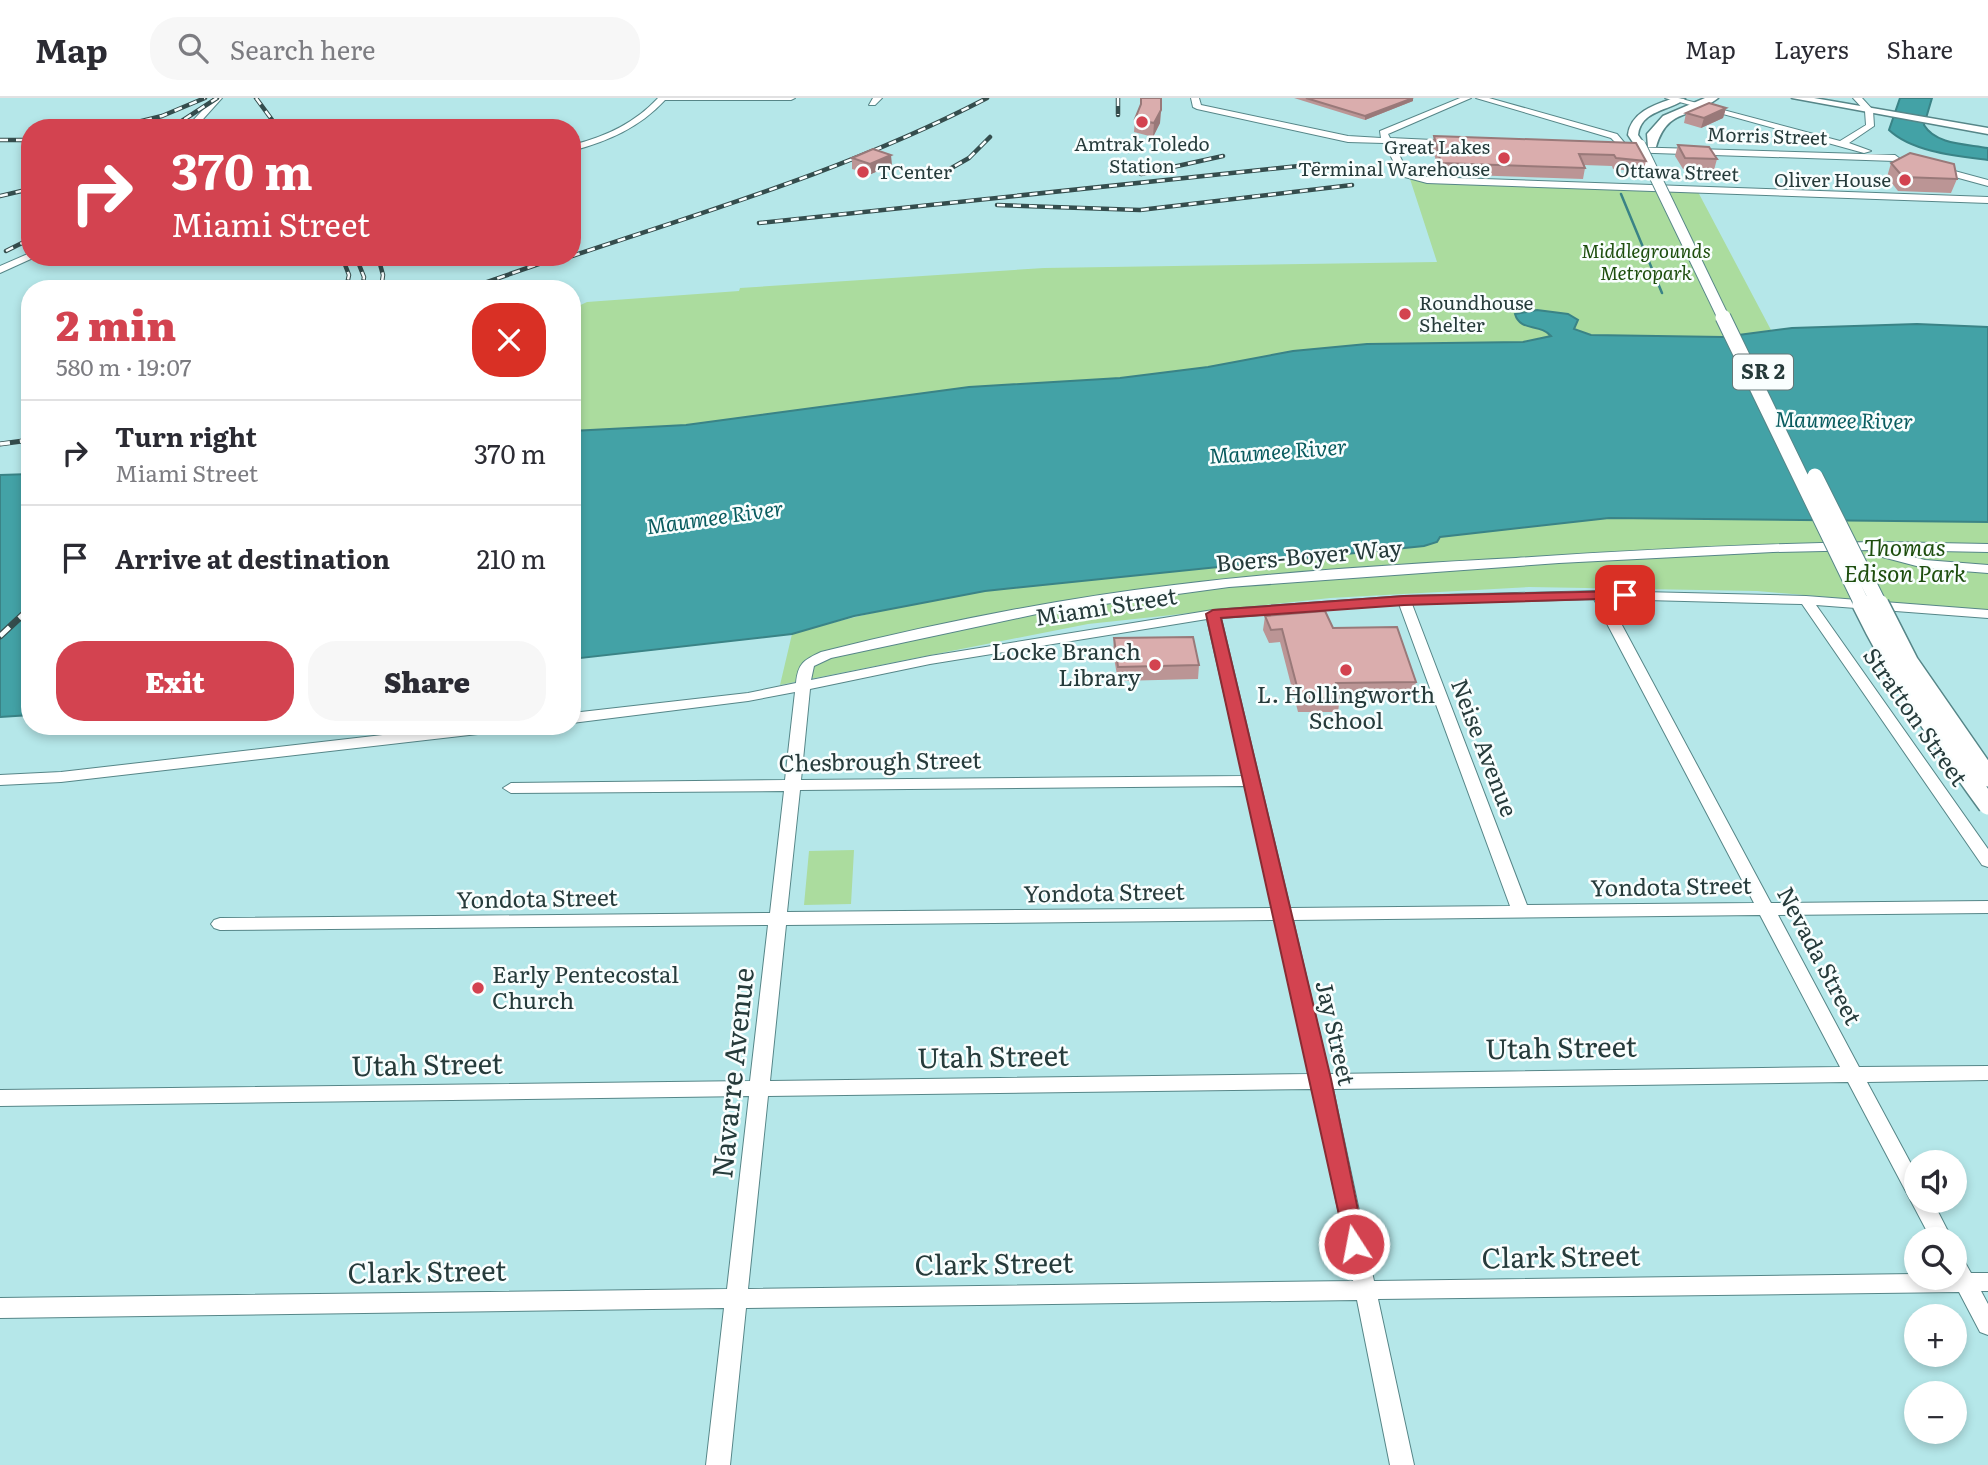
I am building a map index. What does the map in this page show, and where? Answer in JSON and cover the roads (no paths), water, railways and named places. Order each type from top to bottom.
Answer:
[{"type":"main road","points":[[1676,99],[1648,113],[1636,123],[1633,134],[1646,145],[1658,125],[1713,98]]},
{"type":"main road","points":[[1797,98],[1988,131]]},
{"type":"main road","name":"SR 2","points":[[1646,145],[1868,598],[1899,677],[1988,805]]},
{"type":"main road","name":"SR 2","points":[[1868,598],[1918,679],[1988,776]]},
{"type":"street","points":[[198,119],[218,98]]},
{"type":"street","points":[[581,145],[629,126],[652,110],[663,98],[783,99]]},
{"type":"street","points":[[1195,98],[1197,107],[1338,137],[1463,144]]},
{"type":"street","points":[[1386,141],[1383,133],[1387,129],[1467,98]]},
{"type":"street","points":[[1480,98],[1614,136],[1625,149]]},
{"type":"street","points":[[1676,99],[1842,144],[1869,129],[1869,110],[1857,98]]},
{"type":"street","name":"Ottawa Street","points":[[1386,141],[1404,174],[1420,179],[1988,200]]},
{"type":"street","name":"Morris Street","points":[[1612,148],[1899,160],[1842,144]]},
{"type":"street","points":[[1928,167],[1988,183]]},
{"type":"street","points":[[0,270],[21,260]]},
{"type":"street","name":"Boers-Boyer Way","points":[[803,687],[808,663],[826,655],[1002,615],[1116,596],[1247,581],[1667,552],[1846,546],[1988,548]]},
{"type":"street","name":"Boers-Boyer Way","points":[[1846,546],[1875,550],[1924,564],[1988,569]]},
{"type":"street","name":"Miami Street","points":[[581,718],[803,687],[930,660],[1213,614],[1404,600],[1599,595],[1806,600],[1988,614]]},
{"type":"street","name":"Nevada Street","points":[[1599,595],[1763,909],[1904,1170]]},
{"type":"street","name":"Neise Avenue","points":[[1404,600],[1521,911]]},
{"type":"street","name":"Stratton Street","points":[[1806,600],[1988,861]]},
{"type":"street","name":"Jay Street","points":[[1213,614],[1321,1079],[1402,1465]]},
{"type":"street","name":"Navarre Avenue","points":[[718,1465],[803,687]]},
{"type":"street","points":[[0,780],[61,777],[426,735]]},
{"type":"street","name":"Chesbrough Street","points":[[511,788],[1250,781]]},
{"type":"street","name":"Yondota Street","points":[[220,925],[1988,907]]},
{"type":"street","name":"Utah Street","points":[[0,1098],[1321,1079],[1988,1073]]},
{"type":"street","name":"Clark Street","points":[[0,1308],[1363,1289],[1904,1274]]},
{"type":"street","name":"Clark Street","points":[[1967,1274],[1988,1282]]},
{"type":"street","points":[[1967,1285],[1988,1325]]},
{"type":"water","points":[[1900,98],[1932,98],[1924,125],[1929,132],[1944,140],[1988,148],[1988,160],[1922,148],[1889,130]]},
{"type":"water","name":"Maumee River","points":[[1537,310],[1568,314],[1578,320],[1574,329],[1591,335],[1723,337],[1792,328],[1917,324],[1988,327],[1988,522],[1609,518],[1440,537],[1437,542],[1424,546],[985,591],[854,616],[792,634],[581,658],[581,431],[686,425],[969,387],[1120,378],[1208,367],[1293,351],[1367,344],[1523,342],[1551,336],[1521,323],[1515,314]]},
{"type":"water","points":[[21,474],[21,716],[0,717],[0,475]]},
{"type":"waterway","points":[[1621,194],[1662,293]]},
{"type":"railway","points":[[150,119],[205,98]]},
{"type":"railway","points":[[185,119],[217,98]]},
{"type":"railway","points":[[256,98],[271,119]]},
{"type":"railway","points":[[581,253],[835,166],[937,123],[987,98]]},
{"type":"railway","points":[[1118,98],[1118,115]]},
{"type":"railway","points":[[941,174],[969,158],[990,137]]},
{"type":"railway","points":[[0,140],[21,140]]},
{"type":"railway","points":[[1141,174],[1223,156]]},
{"type":"railway","points":[[759,223],[1318,164]]},
{"type":"railway","points":[[997,205],[1140,210],[1352,185]]},
{"type":"railway","points":[[0,196],[21,191]]},
{"type":"railway","points":[[6,251],[21,244]]},
{"type":"railway","points":[[346,266],[348,280]]},
{"type":"railway","points":[[360,266],[364,280]]},
{"type":"railway","points":[[380,266],[382,280]]},
{"type":"railway","points":[[493,280],[533,266]]},
{"type":"railway","points":[[0,444],[21,441]]},
{"type":"railway","points":[[0,636],[21,616]]},
{"type":"place","name":"Amtrak Toledo Station","points":[[1142,122]]},
{"type":"place","name":"Great Lakes Terminal Warehouse","points":[[1504,158]]},
{"type":"place","name":"TCenter","points":[[863,172]]},
{"type":"place","name":"Oliver House","points":[[1905,180]]},
{"type":"place","name":"Roundhouse Shelter","points":[[1405,314]]},
{"type":"place","name":"Locke Branch Library","points":[[1155,665]]},
{"type":"place","name":"L. Hollingworth School","points":[[1346,670]]},
{"type":"place","name":"Early Pentecostal Church","points":[[478,988]]},
{"type":"park label","name":"Middlegrounds Metropark","points":[[1646,262]]},
{"type":"park label","name":"Thomas Edison Park","points":[[1905,561]]}]
